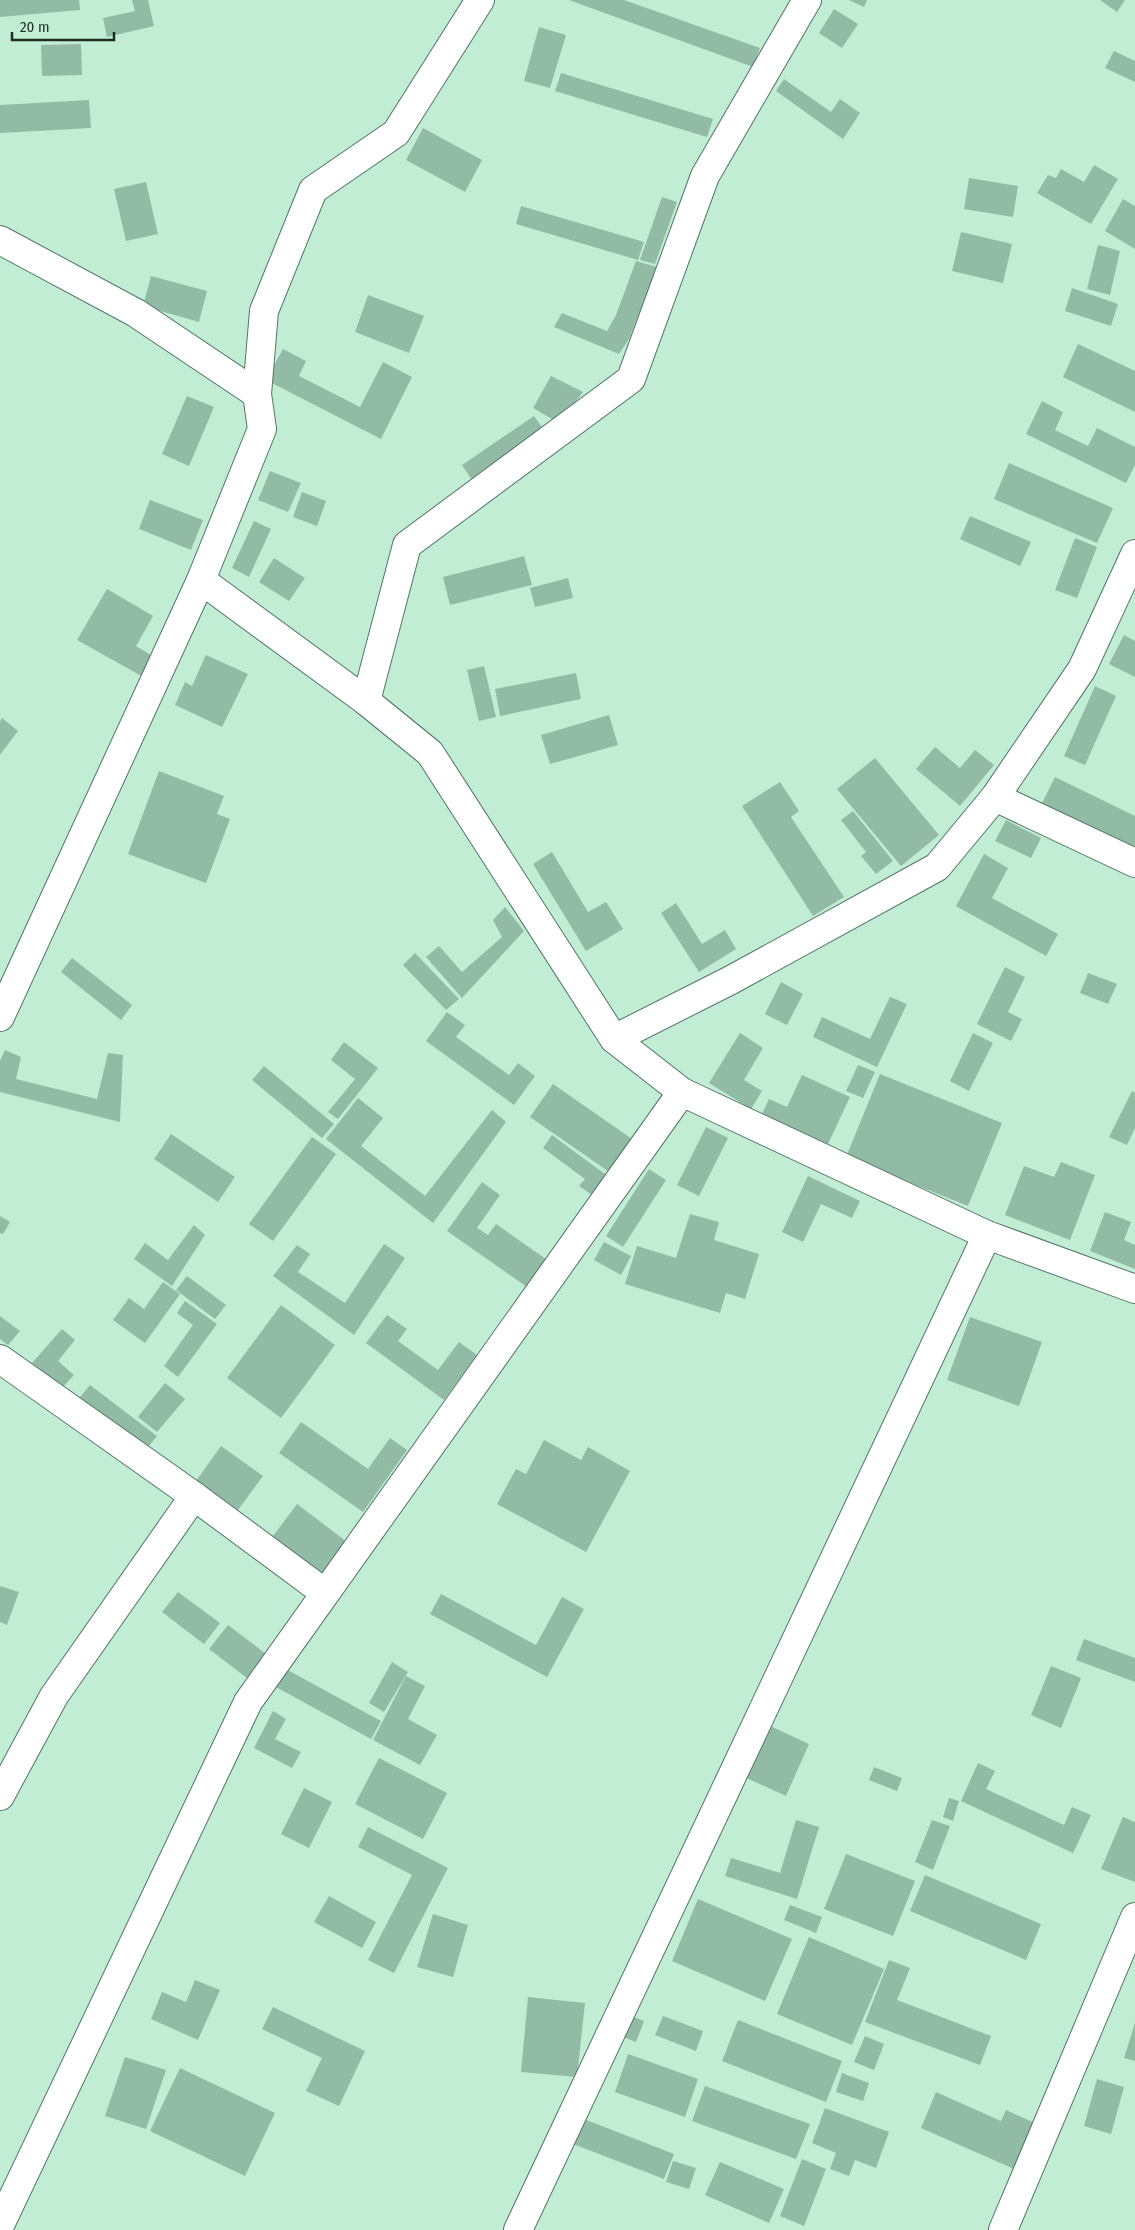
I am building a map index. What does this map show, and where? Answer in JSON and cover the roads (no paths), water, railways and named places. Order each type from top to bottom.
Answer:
[{"type":"street","points":[[0,1017],[201,580],[262,429],[257,394],[264,311],[313,190],[396,133],[480,0]]},
{"type":"street","points":[[366,701],[407,545],[630,379],[705,176],[807,0]]},
{"type":"street","points":[[0,240],[136,313],[257,394]]},
{"type":"street","points":[[614,1039],[731,980],[937,867],[995,798],[1082,669],[1135,554]]},
{"type":"street","points":[[201,580],[366,701],[430,753],[614,1039],[682,1092],[987,1235],[1135,1289]]},
{"type":"street","points":[[995,798],[1135,863]]},
{"type":"street","points":[[0,2225],[248,1702],[682,1092]]},
{"type":"street","points":[[518,2230],[987,1235]]},
{"type":"street","points":[[0,1359],[194,1496],[325,1593]]},
{"type":"street","points":[[0,1796],[54,1696],[194,1496]]},
{"type":"street","points":[[1003,2230],[1135,1917]]}]
